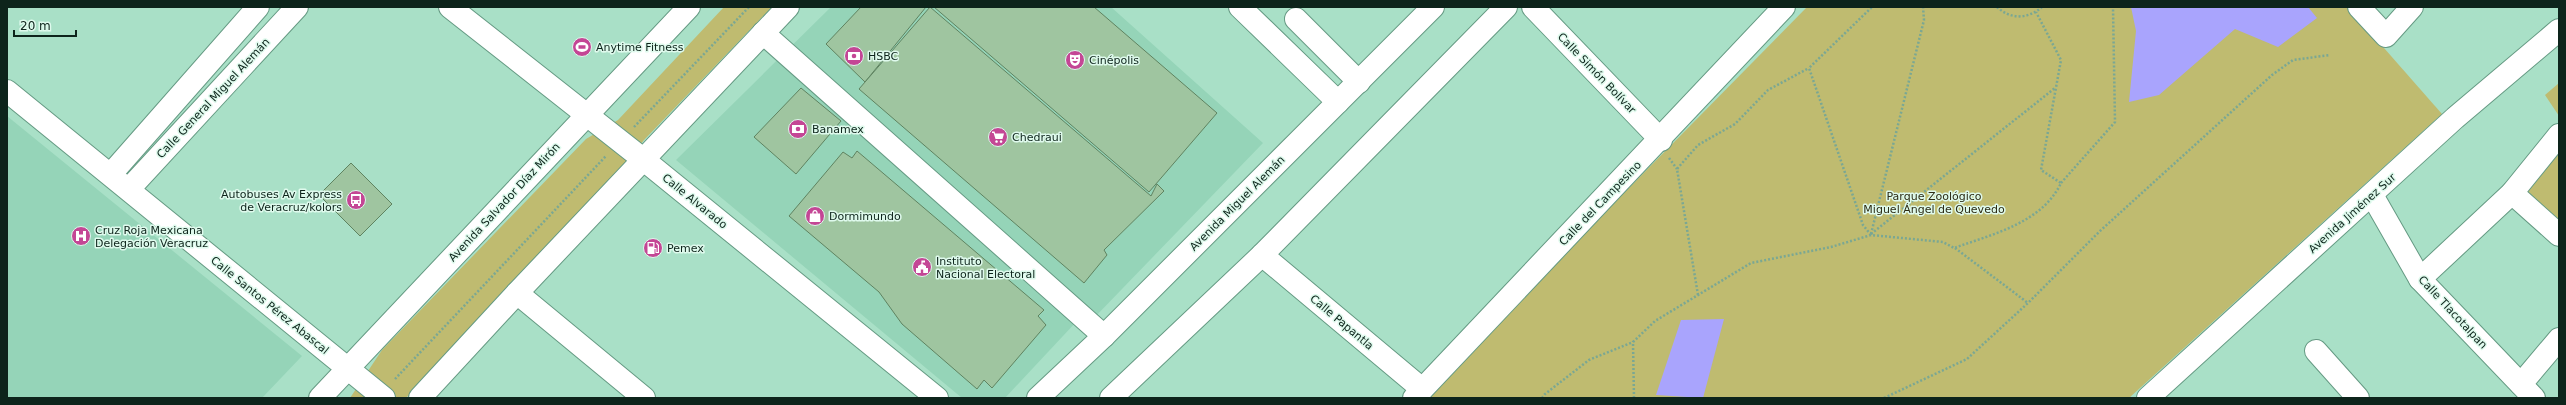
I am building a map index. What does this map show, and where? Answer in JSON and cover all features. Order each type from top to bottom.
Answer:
[{"type":"street","points":[[111,174],[258,7]]},
{"type":"street","name":"Calle General Miguel Alemán","points":[[129,189],[297,7]]},
{"type":"street","name":"Calle Alvarado","points":[[450,7],[644,160],[937,398]]},
{"type":"street","name":"Avenida Salvador Díaz Mirón","points":[[320,398],[585,114],[689,7]]},
{"type":"street","points":[[420,398],[517,292],[788,7]]},
{"type":"street","points":[[1240,7],[1338,102]]},
{"type":"street","name":"Avenida Miguel Alemán","points":[[1038,398],[1104,336],[1434,7]]},
{"type":"street","points":[[1111,398],[1262,255],[1506,7]]},
{"type":"street","name":"Calle Simón Bolívar","points":[[1533,7],[1660,140]]},
{"type":"street","name":"Calle del Campesino","points":[[1418,394],[1660,140],[1784,7]]},
{"type":"street","points":[[2359,7],[2386,36],[2412,7]]},
{"type":"street","points":[[1275,41],[1302,13],[1359,82]]},
{"type":"street","name":"Avenida Jiménez Sur","points":[[2148,398],[2456,118],[2559,30]]},
{"type":"street","points":[[763,33],[1104,336]]},
{"type":"street","name":"Calle Santos Pérez Abascal","points":[[7,91],[111,174],[382,396]]},
{"type":"street","points":[[2420,279],[2512,193],[2559,135]]},
{"type":"street","points":[[2512,193],[2559,234]]},
{"type":"street","name":"Calle Tlacotalpan","points":[[2372,195],[2420,279],[2528,391]]},
{"type":"street","name":"Calle Papantla","points":[[1262,255],[1418,394]]},
{"type":"street","points":[[517,292],[644,398]]},
{"type":"street","points":[[2528,391],[2559,339]]},
{"type":"street","points":[[2316,350],[2358,398]]},
{"type":"path","points":[[382,396],[749,7]]},
{"type":"path","points":[[1698,295],[1677,170],[1698,145],[1735,124],[1768,90],[1809,68],[1872,7]]},
{"type":"path","points":[[1871,235],[1924,20],[1923,7]]},
{"type":"path","points":[[1997,7],[2009,15],[2018,17],[2036,12],[2042,7]]},
{"type":"path","points":[[1954,248],[2019,224],[2054,198],[2061,183],[2115,122],[2113,7]]},
{"type":"path","points":[[2036,12],[2061,60],[2041,170],[2061,183]]},
{"type":"path","points":[[1884,398],[1967,359],[2028,303],[2100,231],[2272,76],[2293,60],[2330,55]]},
{"type":"path","points":[[1809,68],[1863,225],[1871,235],[1943,242],[1954,248],[2028,303]]},
{"type":"path","points":[[1542,398],[1545,394],[1589,360],[1633,342],[1655,321],[1751,263],[1832,247],[1871,235],[2056,88]]},
{"type":"path","points":[[1633,342],[1634,398]]},
{"type":"shaded area","points":[[831,7],[1111,7],[1263,143],[1094,318],[1077,321],[1005,398],[962,398],[676,160]]},
{"type":"shaded area","points":[[2131,7],[2308,7],[2317,18],[2278,47],[2235,29],[2159,95],[2129,102],[2136,31]]},
{"type":"shaded area","name":"Cruz Roja Mexicana Delegación Veracruz","points":[[7,116],[302,356],[262,398],[7,398]]},
{"type":"shaded area","points":[[1724,319],[1703,398],[1656,395],[1681,320]]},
{"type":"green space","points":[[724,7],[772,7],[644,140],[621,169],[422,387],[405,398],[350,398],[382,350],[586,139],[618,120]]},
{"type":"green space","name":"Parque Zoológico Miguel Ángel de Quevedo","points":[[1807,7],[2348,7],[2442,114],[2129,398],[1426,398],[1559,259]]},
{"type":"green space","points":[[2559,83],[2559,116],[2545,95]]},
{"type":"green space","points":[[2559,125],[2559,238],[2509,186]]},
{"type":"building","points":[[861,7],[926,7],[865,82],[826,44]]},
{"type":"building","name":"Chedraui","points":[[930,7],[1151,196],[1157,184],[1164,191],[1104,250],[1107,255],[1084,283],[859,89]]},
{"type":"building","name":"Cinépolis","points":[[934,7],[1094,7],[1217,113],[1149,192]]},
{"type":"building","name":"Banamex","points":[[801,88],[841,121],[796,174],[754,137]]},
{"type":"building","name":"Instituto Nacional Electoral","points":[[857,151],[1044,310],[1038,316],[1046,325],[992,388],[984,380],[977,389],[902,324],[879,292],[789,216],[843,152],[852,158]]},
{"type":"building","name":"Autobuses Av Express de Veracruz/kolors","points":[[351,163],[392,204],[360,236],[319,195]]},
{"type":"place","name":"Anytime Fitness","points":[[582,47]]},
{"type":"place","name":"HSBC","points":[[854,56]]},
{"type":"place","name":"Cinépolis","points":[[1075,60]]},
{"type":"place","name":"Banamex","points":[[798,129]]},
{"type":"place","name":"Chedraui","points":[[998,137]]},
{"type":"place","name":"Autobuses Av Express de Veracruz/kolors","points":[[356,200]]},
{"type":"place","name":"Dormimundo","points":[[815,216]]},
{"type":"place","name":"Cruz Roja Mexicana Delegación Veracruz","points":[[81,236]]},
{"type":"place","name":"Pemex","points":[[653,248]]},
{"type":"place","name":"Instituto Nacional Electoral","points":[[922,267]]}]
